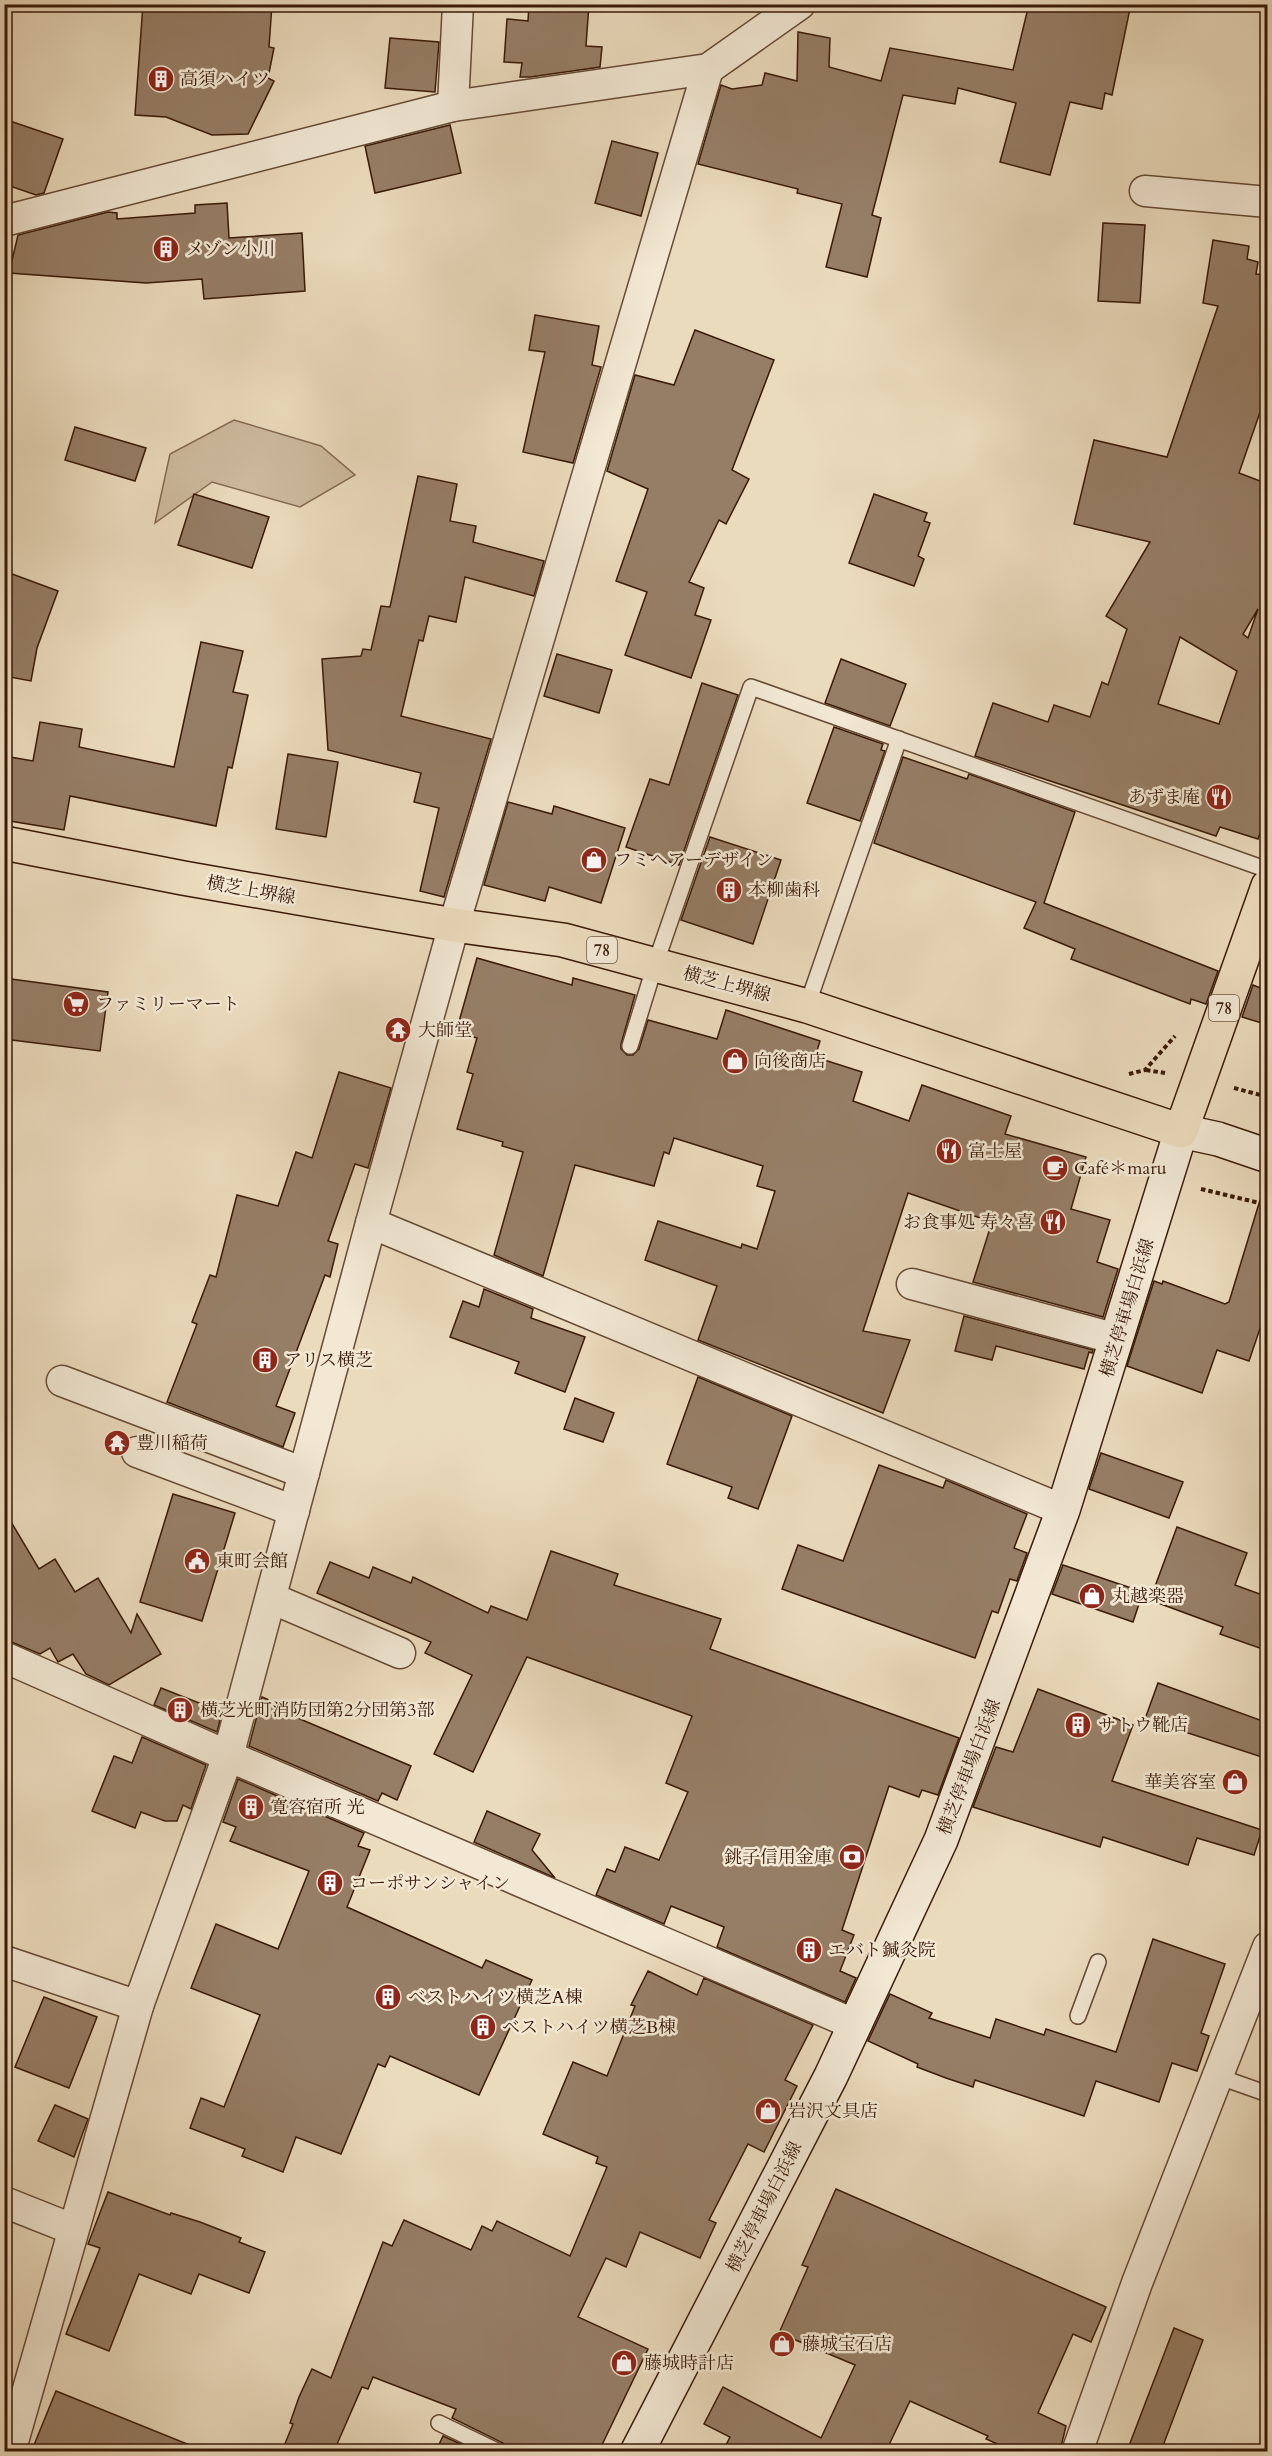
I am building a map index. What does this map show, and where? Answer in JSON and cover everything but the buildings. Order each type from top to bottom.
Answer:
[{"type":"main road","name":"横芝上堺線","points":[[4,843],[183,878],[454,925],[563,940],[807,1006],[1181,1131]]},
{"type":"main road","name":"78","points":[[1181,1131],[1268,886]]},
{"type":"main road","points":[[1181,1131],[1218,1139],[1268,1156]]},
{"type":"main road","name":"横芝停車場白浜線","points":[[637,2451],[856,2025],[951,1816],[1064,1510],[1181,1131]]},
{"type":"street","points":[[453,106],[458,4]]},
{"type":"street","points":[[4,220],[453,106],[708,69],[800,4]]},
{"type":"street","points":[[10,2451],[138,2006],[228,1756],[371,1222],[454,925],[708,69]]},
{"type":"street","points":[[1145,191],[1268,202]]},
{"type":"street","points":[[371,1222],[1064,1510]]},
{"type":"street","points":[[912,1284],[1117,1339]]},
{"type":"street","points":[[62,1381],[304,1473]]},
{"type":"street","points":[[137,1452],[294,1511]]},
{"type":"street","points":[[271,1598],[400,1653]]},
{"type":"street","points":[[4,1657],[228,1756],[856,2025]]},
{"type":"street","points":[[1077,2451],[1137,2283],[1268,1947]]},
{"type":"street","points":[[4,1961],[138,2006]]},
{"type":"street","points":[[4,2202],[72,2229]]},
{"type":"lane","points":[[630,1046],[655,965],[751,687],[1268,870]]},
{"type":"lane","points":[[807,1006],[899,739]]},
{"type":"lane","points":[[1078,2016],[1098,1962]]},
{"type":"lane","points":[[1217,2076],[1268,2094]]},
{"type":"lane","points":[[439,2423],[499,2451]]},
{"type":"path","points":[[1122,1076],[1145,1070],[1175,1035]]},
{"type":"path","points":[[1166,1180],[1268,1205]]},
{"type":"shaded area","points":[[234,420],[321,446],[355,475],[300,507],[212,482],[155,523],[170,454]]},
{"type":"place","name":"高須ハイツ","points":[[161,79]]},
{"type":"place","name":"メゾン小川","points":[[166,249]]},
{"type":"place","name":"あずま庵","points":[[1219,797]]},
{"type":"place","name":"フミヘアーデザイン","points":[[594,860]]},
{"type":"place","name":"本柳歯科","points":[[729,890]]},
{"type":"place","name":"ファミリーマート","points":[[76,1004]]},
{"type":"place","name":"大師堂","points":[[398,1030]]},
{"type":"place","name":"向後商店","points":[[735,1061]]},
{"type":"place","name":"富士屋","points":[[949,1151]]},
{"type":"place","name":"Café＊maru","points":[[1055,1168]]},
{"type":"place","name":"お食事処 寿々喜","points":[[1053,1222]]},
{"type":"place","name":"アリス横芝","points":[[265,1360]]},
{"type":"place","name":"豊川稲荷","points":[[117,1443]]},
{"type":"place","name":"東町会館","points":[[197,1561]]},
{"type":"place","name":"丸越楽器","points":[[1092,1596]]},
{"type":"place","name":"横芝光町消防団第2分団第3部","points":[[180,1710]]},
{"type":"place","name":"サトウ靴店","points":[[1078,1725]]},
{"type":"place","name":"華美容室","points":[[1235,1782]]},
{"type":"place","name":"寛容宿所 光","points":[[251,1807]]},
{"type":"place","name":"銚子信用金庫","points":[[852,1857]]},
{"type":"place","name":"コーポサンシャイン","points":[[330,1883]]},
{"type":"place","name":"エバト鍼灸院","points":[[809,1950]]},
{"type":"place","name":"ベストハイツ横芝A棟","points":[[388,1997]]},
{"type":"place","name":"ベストハイツ横芝B棟","points":[[483,2027]]},
{"type":"place","name":"岩沢文具店","points":[[768,2111]]},
{"type":"place","name":"藤城宝石店","points":[[782,2344]]},
{"type":"place","name":"藤城時計店","points":[[624,2363]]}]
